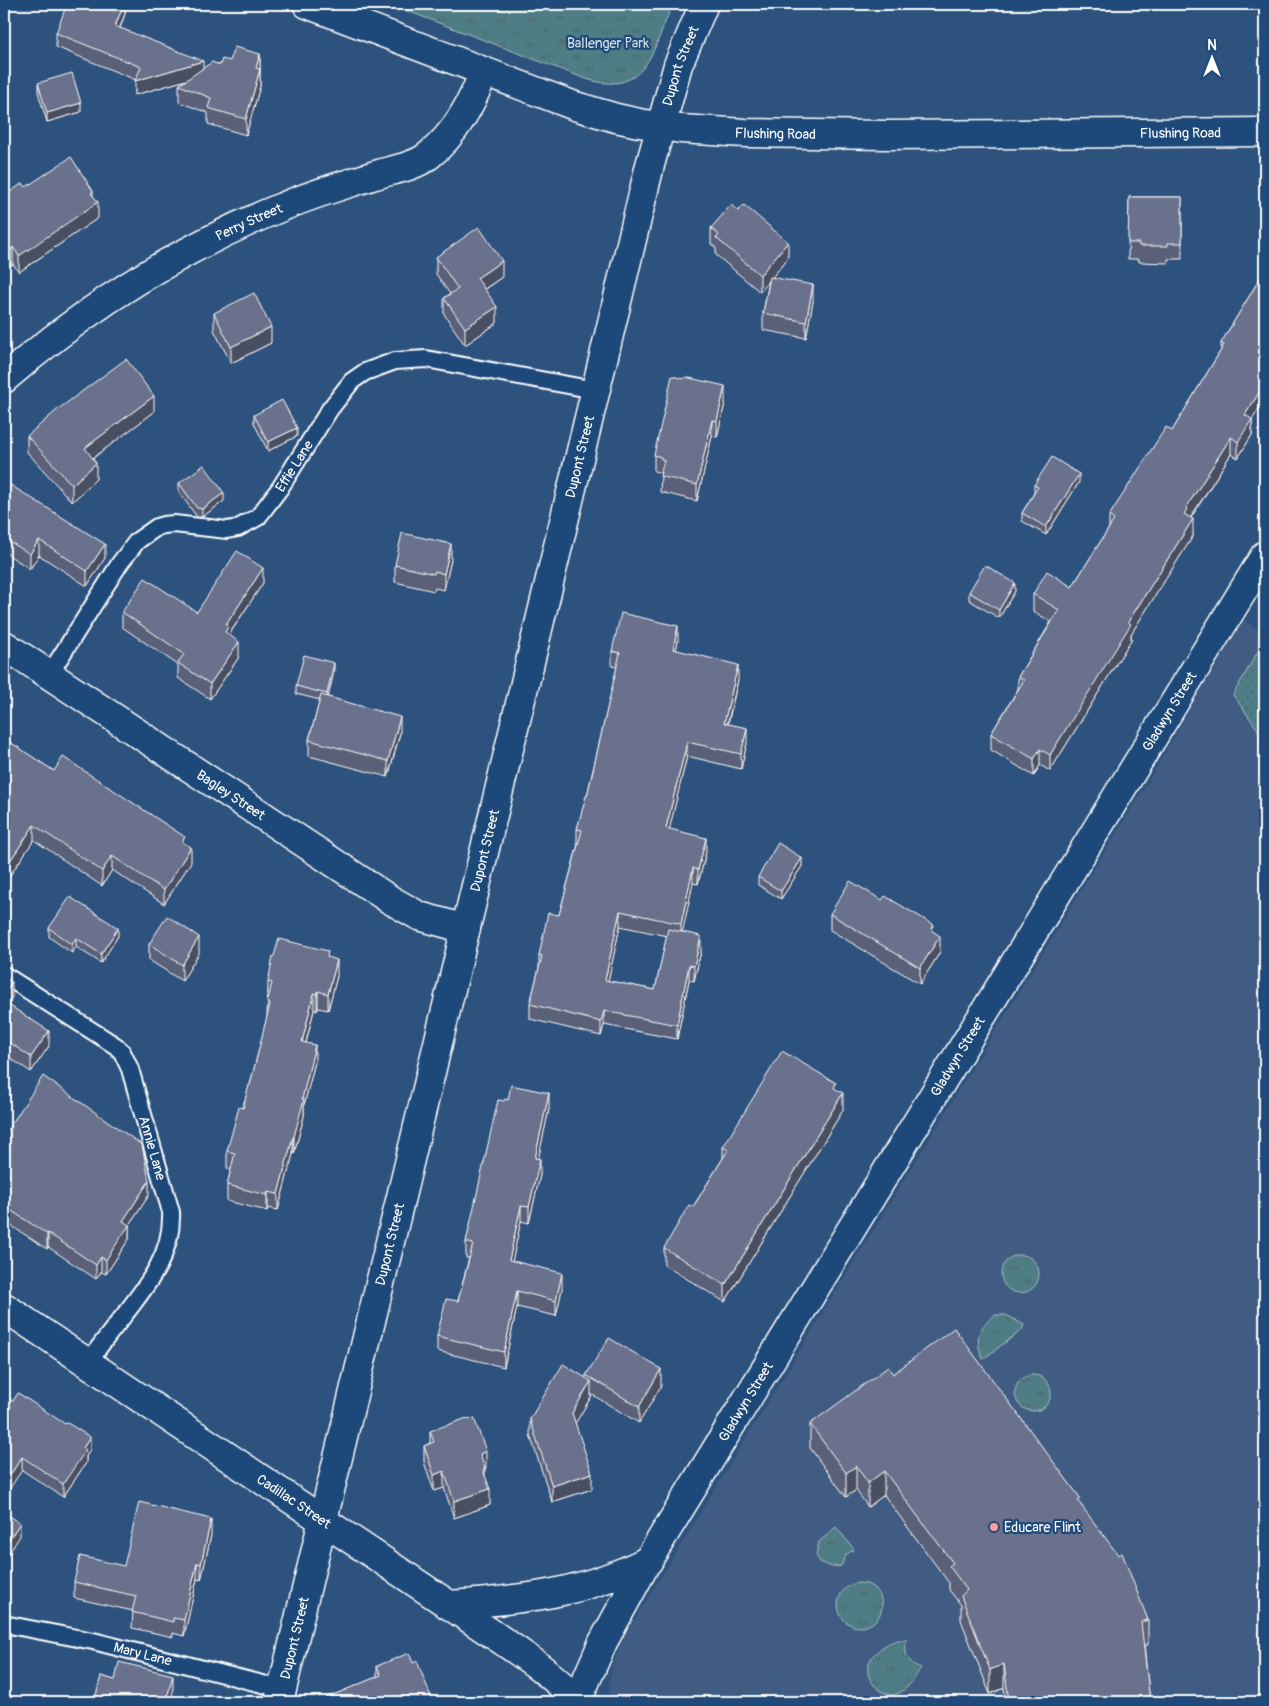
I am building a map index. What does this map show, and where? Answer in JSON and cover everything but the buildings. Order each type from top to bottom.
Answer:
[{"type":"street","name":"Flushing Road","points":[[307,4],[593,112],[660,126],[736,133],[819,135],[1265,132]]},
{"type":"street","name":"Dupont Street","points":[[280,1696],[660,126],[678,65],[704,4]]},
{"type":"street","name":"Perry Street","points":[[4,379],[62,332],[146,275],[210,240],[253,218],[292,203],[408,165],[426,157],[459,124],[474,97],[484,72]]},
{"type":"street","name":"Gladwyn Street","points":[[578,1702],[603,1642],[630,1590],[1265,555]]},
{"type":"street","name":"Bagley Street","points":[[4,645],[389,899],[419,916],[466,929]]},
{"type":"street","name":"Cadillac Street","points":[[4,1307],[491,1633],[545,1671],[578,1702]]},
{"type":"street","points":[[448,1605],[512,1600],[563,1591],[606,1579],[649,1560]]},
{"type":"lane","name":"Effie Lane","points":[[49,675],[115,571],[137,541],[157,527],[164,525],[174,524],[227,530],[238,528],[258,517],[280,488],[330,409],[352,381],[365,372],[395,361],[426,359],[595,390]]},
{"type":"lane","name":"Annie Lane","points":[[4,975],[106,1039],[122,1052],[130,1069],[169,1200],[171,1212],[170,1233],[168,1244],[159,1265],[142,1292],[87,1363]]},
{"type":"lane","name":"Mary Lane","points":[[4,1624],[94,1641],[280,1696]]},
{"type":"shaded area","points":[[1243,619],[1265,635],[1265,1702],[612,1702],[609,1689],[611,1671],[623,1639],[1147,783]]},
{"type":"green space","name":"Ballenger Park","points":[[389,4],[673,4],[653,52],[645,65],[636,75],[623,81],[607,83],[586,79]]},
{"type":"green space","points":[[1265,639],[1265,753],[1261,751],[1259,731],[1233,695]]},
{"type":"green space","points":[[1020,1255],[1034,1260],[1039,1274],[1034,1288],[1020,1293],[1006,1288],[1001,1274],[1006,1260]]},
{"type":"green space","points":[[995,1315],[1006,1315],[1024,1325],[1022,1330],[983,1359],[980,1352],[979,1334],[985,1324]]},
{"type":"green space","points":[[1033,1375],[1046,1380],[1051,1393],[1046,1406],[1033,1411],[1020,1406],[1015,1393],[1020,1380]]},
{"type":"green space","points":[[836,1527],[854,1549],[846,1555],[841,1566],[832,1567],[820,1562],[816,1555],[819,1542]]},
{"type":"green space","points":[[856,1583],[864,1583],[876,1589],[882,1605],[876,1621],[864,1627],[856,1627],[844,1621],[838,1609],[838,1601],[844,1589]]},
{"type":"green space","points":[[898,1640],[907,1640],[906,1653],[910,1661],[921,1668],[904,1690],[896,1694],[890,1694],[880,1691],[872,1683],[868,1667],[877,1652],[887,1644]]},
{"type":"place","name":"Educare Flint","points":[[994,1527]]}]
